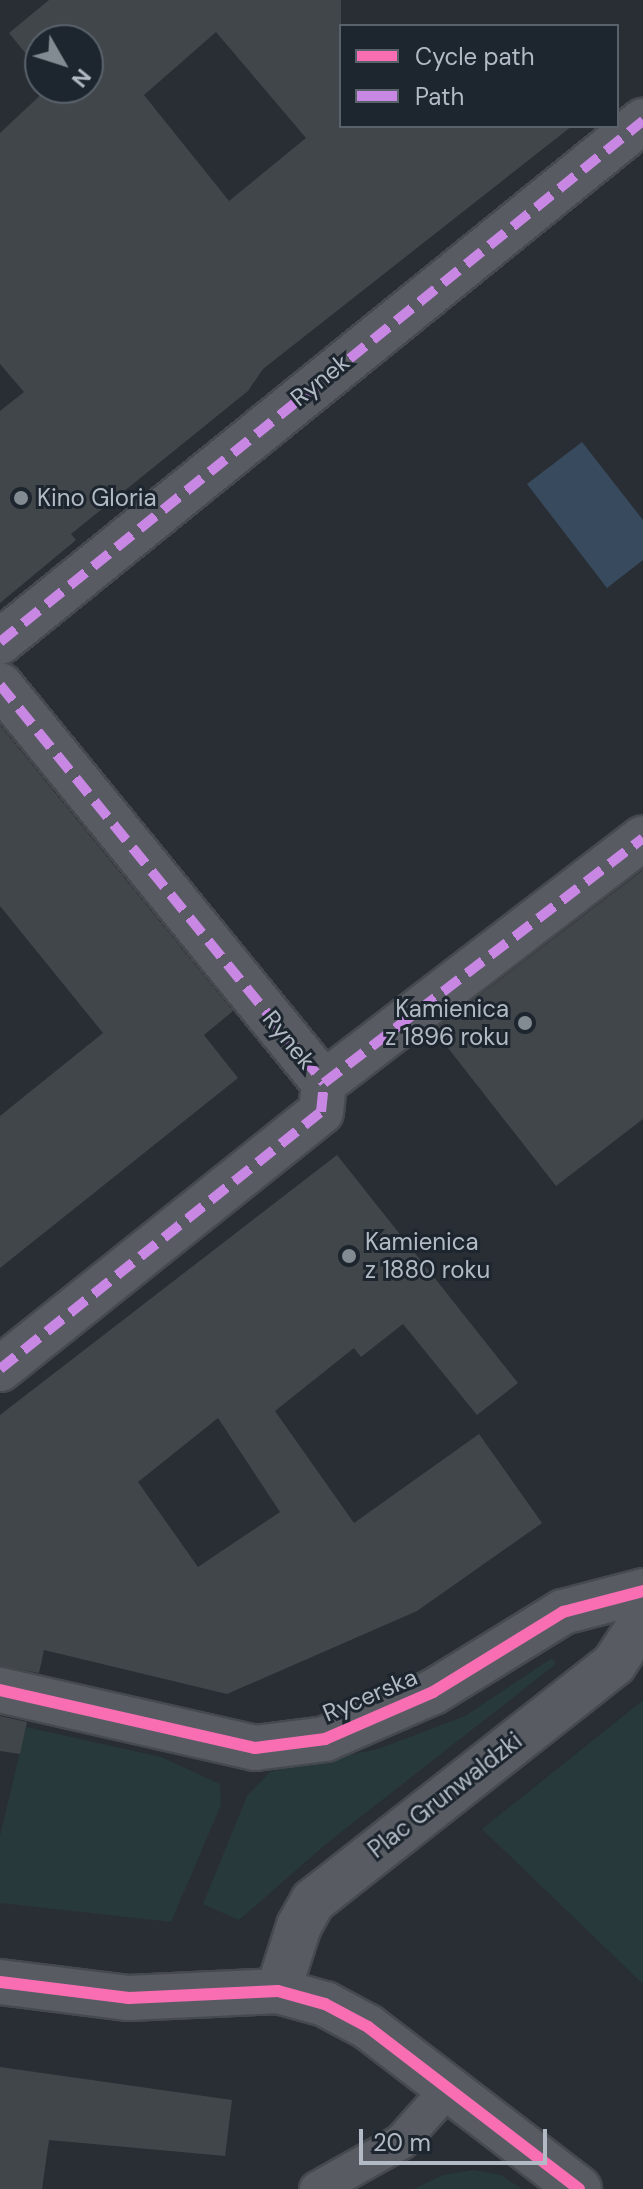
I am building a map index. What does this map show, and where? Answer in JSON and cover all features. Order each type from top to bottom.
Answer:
[{"type":"street","name":"Rynek","points":[[0,642],[643,121]]},
{"type":"street","name":"Rynek","points":[[0,685],[324,1083],[643,838]]},
{"type":"street","points":[[0,1369],[321,1112],[324,1083]]},
{"type":"street","name":"Rycerska","points":[[0,1690],[255,1748],[325,1739],[433,1692],[563,1612],[643,1591]]},
{"type":"street","name":"Plac Grunwaldzki","points":[[278,1991],[299,1926],[313,1901],[614,1664],[643,1620]]},
{"type":"street","points":[[0,1982],[129,1998],[278,1991],[325,2004],[368,2027],[579,2189]]},
{"type":"lane","points":[[317,2189],[401,2142],[448,2089]]},
{"type":"shaded area","points":[[552,1658],[556,1664],[326,1844],[239,1920],[203,1904],[247,1796],[271,1771],[378,1749],[465,1716]]},
{"type":"shaded area","points":[[643,1702],[643,1984],[482,1829]]},
{"type":"shaded area","points":[[26,1727],[161,1757],[220,1784],[221,1805],[171,1922],[0,1903],[0,1836]]},
{"type":"shaded area","points":[[473,2170],[501,2175],[522,2189],[414,2189],[443,2175]]},
{"type":"water","points":[[582,442],[643,520],[643,560],[607,588],[527,484]]},
{"type":"building","points":[[49,0],[341,0],[339,128],[569,128],[263,369],[248,391],[71,534],[76,540],[0,603],[0,411],[24,392],[0,364],[0,133],[31,104],[104,104],[104,24],[24,24],[24,51],[9,33]],"holes":[[[216,32],[306,138],[229,201],[144,95]]]},
{"type":"building","points":[[0,725],[233,1011],[204,1035],[238,1078],[0,1268],[0,1116],[103,1033],[0,906]]},
{"type":"building","points":[[643,870],[643,1119],[556,1186],[434,1030]]},
{"type":"building","points":[[337,1155],[518,1383],[477,1415],[403,1324],[361,1357],[354,1348],[275,1411],[354,1523],[479,1434],[542,1523],[417,1611],[227,1694],[44,1650],[39,1673],[0,1666],[0,1415]],"holes":[[[218,1418],[280,1512],[198,1567],[138,1482]]]},
{"type":"building","points":[[0,1716],[27,1722],[20,1754],[0,1751]]},
{"type":"building","points":[[0,2067],[232,2100],[225,2156],[49,2140],[42,2189],[0,2189]]},
{"type":"marked path","points":[[0,642],[643,121]]},
{"type":"marked path","points":[[0,685],[324,1083]]},
{"type":"marked path","points":[[324,1083],[643,838]]},
{"type":"marked path","points":[[0,1369],[321,1112],[324,1083]]},
{"type":"cycle path","points":[[0,1690],[255,1748],[325,1739],[433,1692],[563,1612],[643,1591]]},
{"type":"cycle path","points":[[0,1982],[129,1998],[278,1991],[325,2004],[368,2027],[579,2189]]},
{"type":"place","name":"Kino Gloria","points":[[21,498]]},
{"type":"place","name":"Kamienica z 1896 roku","points":[[525,1023]]},
{"type":"place","name":"Kamienica z 1880 roku","points":[[349,1256]]}]
